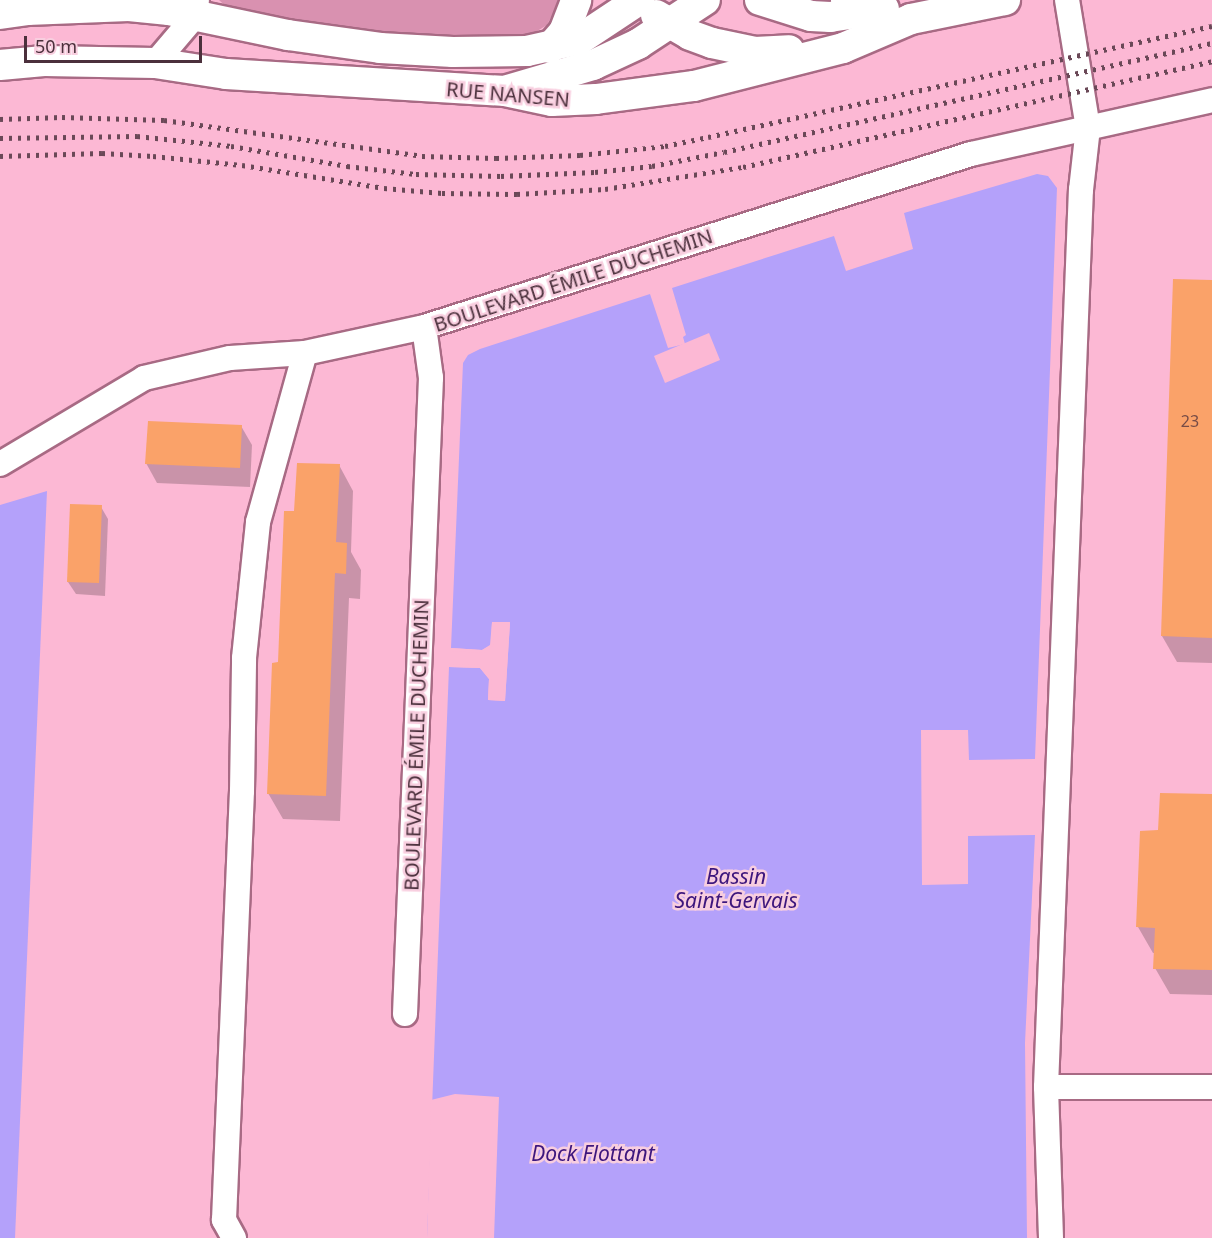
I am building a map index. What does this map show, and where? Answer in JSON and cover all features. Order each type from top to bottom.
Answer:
[{"type":"highway","points":[[847,0],[896,14]]},
{"type":"main road","points":[[550,48],[564,32],[576,0]]},
{"type":"main road","points":[[637,0],[669,23],[712,43],[755,52],[843,48]]},
{"type":"main road","name":"RUE NANSEN","points":[[0,14],[27,10],[129,6],[196,8],[288,35],[380,48],[453,52],[527,51],[567,44],[598,29],[637,0]]},
{"type":"main road","points":[[505,91],[593,65],[638,44],[705,0]]},
{"type":"main road","name":"RUE NANSEN","points":[[760,0],[811,16],[830,17],[896,14],[1005,0]]},
{"type":"main road","name":"RUE NANSEN","points":[[0,65],[95,61],[155,63],[238,75],[505,91],[552,101],[637,95],[694,86],[843,48],[896,14]]},
{"type":"street","points":[[1051,1238],[1046,1087],[1081,190],[1088,128],[1066,0]]},
{"type":"street","points":[[155,63],[196,8]]},
{"type":"street","name":"BOULEVARD ÉMILE DUCHEMIN","points":[[405,1014],[431,378],[424,327],[972,154],[1212,100]]},
{"type":"street","points":[[0,464],[144,378],[230,358],[305,353],[424,327]]},
{"type":"street","points":[[227,1232],[242,791],[244,658],[258,522],[305,353]]},
{"type":"street","points":[[1046,1087],[1212,1087]]},
{"type":"shaded area","points":[[219,0],[560,0],[547,25],[516,44],[404,42],[232,12]]},
{"type":"water","name":"Bassin Saint-Gervais","points":[[1037,174],[1048,176],[1057,188],[1035,759],[1035,835],[1025,1043],[1027,1238],[427,1238],[449,667],[480,668],[489,679],[488,700],[505,701],[510,623],[492,622],[491,645],[482,650],[451,648],[463,363],[468,355],[480,349],[650,294],[668,348],[685,344],[683,337],[686,335],[672,288],[834,236],[846,271],[913,249],[904,213]]},
{"type":"water","points":[[47,491],[15,1238],[0,1238],[0,505]]},
{"type":"pier","points":[[709,333],[720,360],[665,383],[654,356]]},
{"type":"pier","points":[[492,622],[510,622],[505,701],[488,700],[489,679],[480,668],[449,667],[450,664],[481,665],[492,678],[491,697],[503,698],[507,625],[494,625],[493,646],[483,653],[451,651],[451,648],[482,650],[490,645]]},
{"type":"pier","points":[[921,730],[968,730],[969,760],[1035,759],[1035,835],[968,836],[968,884],[922,885]]},
{"type":"pier","points":[[455,1094],[499,1097],[494,1238],[427,1238],[431,1100]]},
{"type":"building","points":[[1173,279],[1212,280],[1212,638],[1161,636]]},
{"type":"building","points":[[148,421],[242,425],[240,468],[145,464]]},
{"type":"building","points":[[297,463],[340,464],[336,542],[347,543],[346,574],[335,573],[326,796],[267,794],[272,663],[278,662],[284,511],[294,511]]},
{"type":"building","points":[[70,504],[102,505],[99,583],[67,582]]},
{"type":"building","points":[[1160,793],[1212,794],[1212,970],[1153,969],[1155,928],[1136,927],[1140,831],[1158,830]]},
{"type":"railway","points":[[0,119],[62,117],[164,120],[422,156],[496,158],[580,155],[665,146],[1212,26]]},
{"type":"railway","points":[[0,138],[137,136],[231,146],[347,166],[416,174],[501,176],[595,172],[652,166],[724,152],[1212,43]]},
{"type":"railway","points":[[0,156],[102,153],[153,156],[242,165],[384,188],[442,193],[517,194],[605,189],[743,167],[1212,61]]},
{"type":"water label","name":"Dock Flottant","points":[[593,1153]]}]
